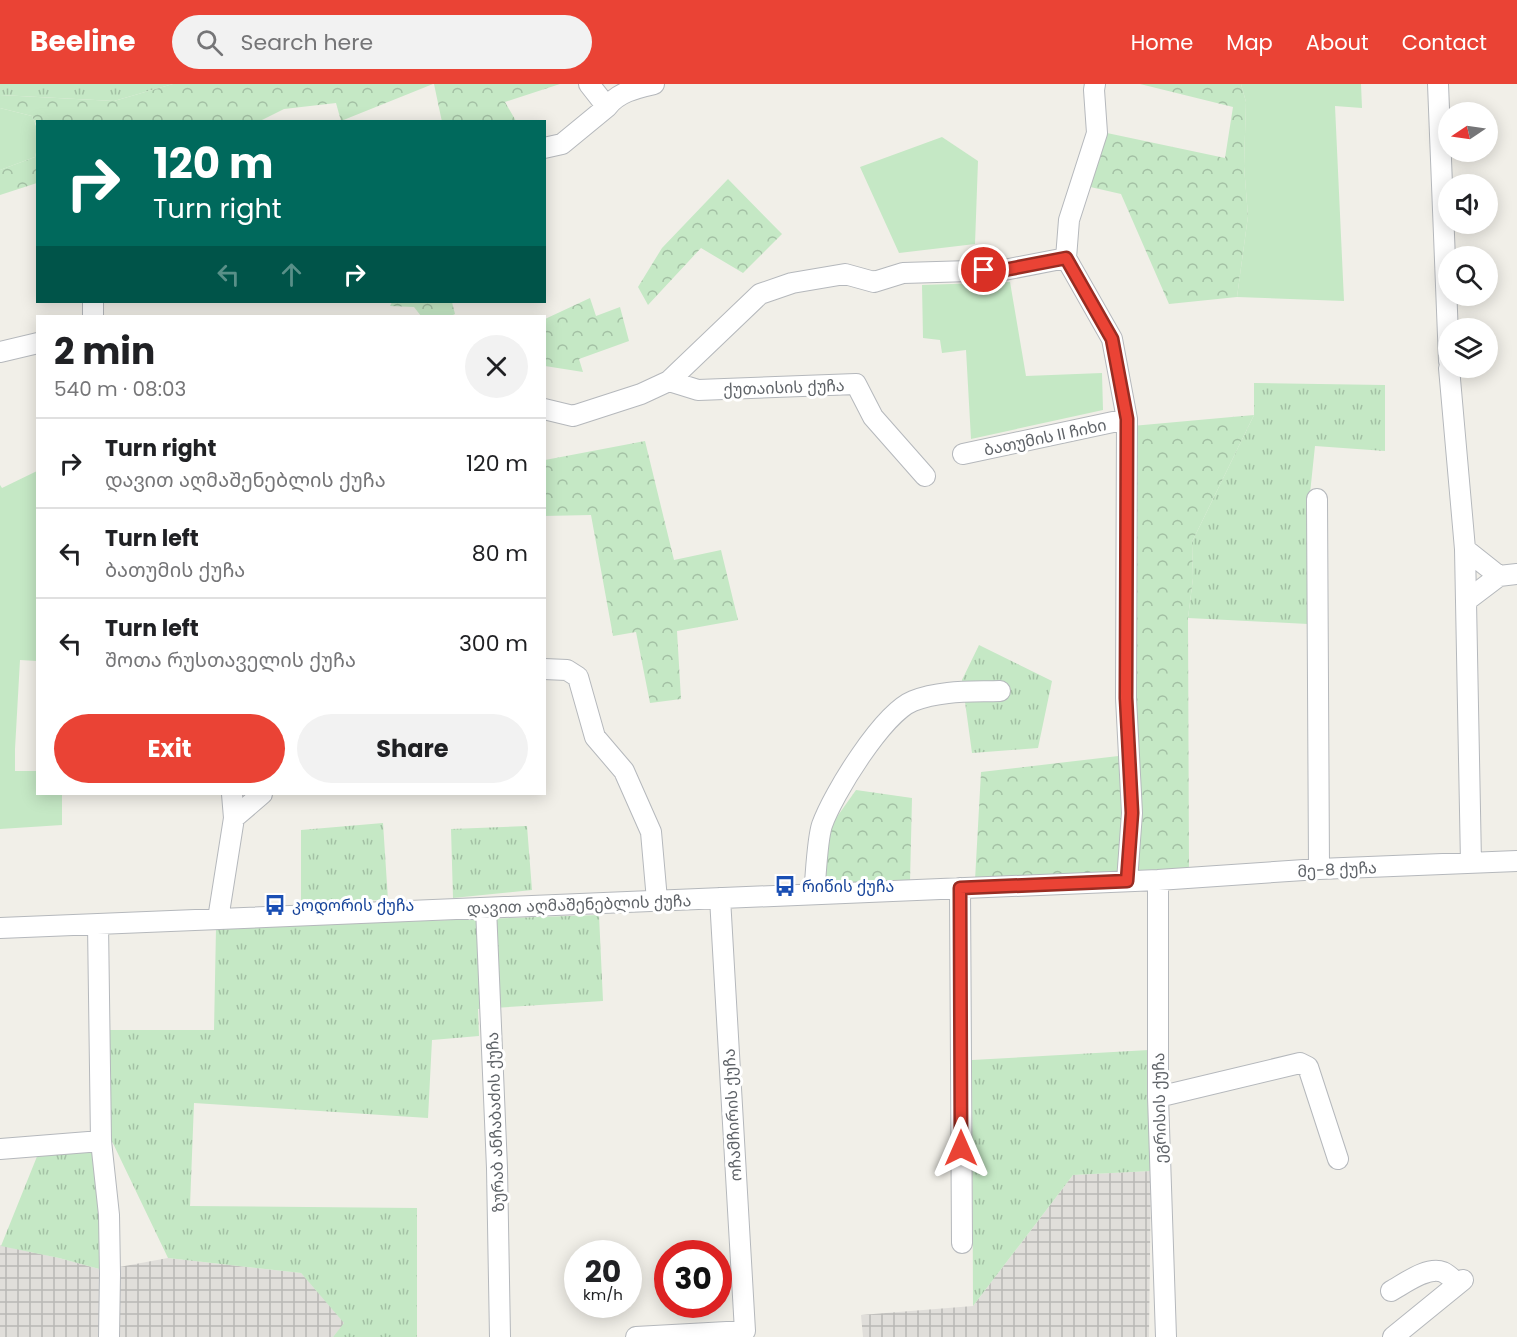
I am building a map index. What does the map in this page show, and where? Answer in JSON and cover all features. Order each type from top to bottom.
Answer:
[{"type":"street","points":[[589,84],[608,106]]},
{"type":"street","points":[[546,148],[562,144],[611,101],[630,90],[654,84]]},
{"type":"street","points":[[1438,84],[1447,318]]},
{"type":"street","points":[[1089,86],[1097,133],[1069,219],[1066,258],[1112,339],[1127,419],[1126,698],[1132,813],[1127,881]]},
{"type":"street","points":[[546,409],[573,416],[641,394],[669,381],[760,294],[781,287],[845,274],[874,282],[903,273],[1004,270],[1066,258]]},
{"type":"street","points":[[0,352],[36,343]]},
{"type":"street","points":[[1450,378],[1465,549],[1471,863]]},
{"type":"street","name":"ქუთაისის ქუჩა","points":[[669,381],[698,390],[856,384],[873,417],[925,476]]},
{"type":"street","name":"ბათუმის II ჩიხი","points":[[963,454],[1127,419]]},
{"type":"street","points":[[1317,499],[1319,869]]},
{"type":"street","points":[[1465,549],[1508,575],[1466,601]]},
{"type":"street","points":[[546,669],[567,670],[578,677],[595,737],[624,771],[651,832],[657,900]]},
{"type":"street","points":[[814,894],[821,826],[843,783],[881,728],[898,709],[914,701],[947,692],[1000,692]]},
{"type":"street","points":[[218,919],[234,818],[232,795]]},
{"type":"street","points":[[234,818],[260,795]]},
{"type":"street","name":"მე-8 ქუჩა","points":[[1158,880],[1319,869],[1517,861]]},
{"type":"street","name":"დავით აღმაშენებლის ქუჩა","points":[[0,928],[1158,880]]},
{"type":"street","name":"ეგრისის ქუჩა","points":[[1158,880],[1158,1097],[1166,1337]]},
{"type":"street","points":[[960,888],[962,1243]]},
{"type":"street","name":"ოჩამჩირის ქუჩა","points":[[636,1337],[745,1331],[720,898]]},
{"type":"street","name":"ზურაბ ანჩაბაძის ქუჩა","points":[[486,908],[498,1168],[500,1337]]},
{"type":"street","points":[[98,924],[101,1141],[109,1215],[109,1337]]},
{"type":"street","points":[[1158,1097],[1300,1063],[1308,1067],[1338,1159]]},
{"type":"street","points":[[0,1149],[101,1141]]},
{"type":"street","points":[[1391,1292],[1428,1272],[1444,1273],[1461,1282],[1393,1337]]},
{"type":"shaded area","points":[[1151,1171],[1149,1337],[863,1337],[861,1315],[973,1306],[1073,1175]]},
{"type":"shaded area","points":[[0,1245],[103,1270],[168,1258],[301,1273],[345,1323],[333,1337],[0,1337]]},
{"type":"green space","points":[[0,84],[173,84],[114,101],[0,95]]},
{"type":"green space","points":[[173,84],[433,84],[343,120],[341,120],[336,103],[284,109],[262,120],[36,120],[36,124],[32,116],[0,108],[0,95],[114,101]]},
{"type":"green space","points":[[434,84],[560,84],[505,102],[515,120],[442,120]]},
{"type":"green space","points":[[1140,84],[1241,84],[1246,102],[1244,166],[1248,216],[1237,297],[1169,304],[1121,194],[1086,186],[1107,133],[1225,158],[1233,107]]},
{"type":"green space","points":[[1241,84],[1361,84],[1362,108],[1335,106],[1344,301],[1237,297],[1248,216],[1244,166],[1246,102]]},
{"type":"green space","points":[[0,108],[32,116],[36,126],[35,157],[0,170]]},
{"type":"green space","points":[[942,137],[978,161],[975,244],[899,253],[860,167]]},
{"type":"green space","points":[[36,153],[36,183],[0,195],[0,170],[35,157]]},
{"type":"green space","points":[[728,179],[782,234],[743,273],[701,248],[648,305],[638,287],[662,248]]},
{"type":"green space","points":[[1010,282],[1026,376],[1102,373],[1103,410],[971,439],[966,350],[942,353],[940,340],[923,338],[922,285]]},
{"type":"green space","points":[[590,298],[596,316],[620,307],[629,341],[579,359],[583,372],[546,366],[546,319]]},
{"type":"green space","points":[[392,303],[452,303],[455,314],[420,315],[414,307],[390,306]]},
{"type":"green space","points":[[1254,383],[1385,385],[1385,451],[1315,446],[1307,522],[1308,624],[1188,618],[1193,578],[1192,542],[1254,415]]},
{"type":"green space","points":[[1254,415],[1192,542],[1193,578],[1188,618],[1189,869],[1138,870],[1132,426]]},
{"type":"green space","points":[[645,441],[674,560],[721,550],[738,620],[677,631],[681,699],[650,703],[636,632],[613,636],[591,515],[546,516],[546,460]]},
{"type":"green space","points":[[36,471],[36,661],[20,660],[15,771],[36,771],[36,795],[62,795],[62,825],[0,829],[0,485],[2,488]]},
{"type":"green space","points":[[979,645],[1052,681],[1038,748],[972,753],[962,680]]},
{"type":"green space","points":[[1127,755],[1123,873],[975,880],[981,772]]},
{"type":"green space","points":[[856,790],[912,798],[910,882],[823,885],[824,835]]},
{"type":"green space","points":[[383,823],[388,900],[301,902],[301,830]]},
{"type":"green space","points":[[527,826],[532,890],[453,898],[451,829]]},
{"type":"green space","points":[[599,915],[603,1001],[478,1009],[479,1036],[432,1040],[428,1118],[194,1103],[190,1206],[417,1208],[417,1337],[333,1337],[344,1323],[301,1273],[168,1258],[109,1135],[105,1030],[214,1030],[216,928]]},
{"type":"green space","points":[[1149,1050],[1151,1171],[1073,1175],[973,1306],[972,1060]]},
{"type":"green space","points":[[96,1151],[103,1270],[1,1246],[38,1154]]},
{"type":"place","name":"რიწის ქუჩა","points":[[785,886]]},
{"type":"place","name":"კოდორის ქუჩა","points":[[275,905]]},
{"type":"route","points":[[961,1148],[960,888],[1127,881],[1132,813],[1126,698],[1127,419],[1112,339],[1066,258],[1004,270],[984,270]]}]
